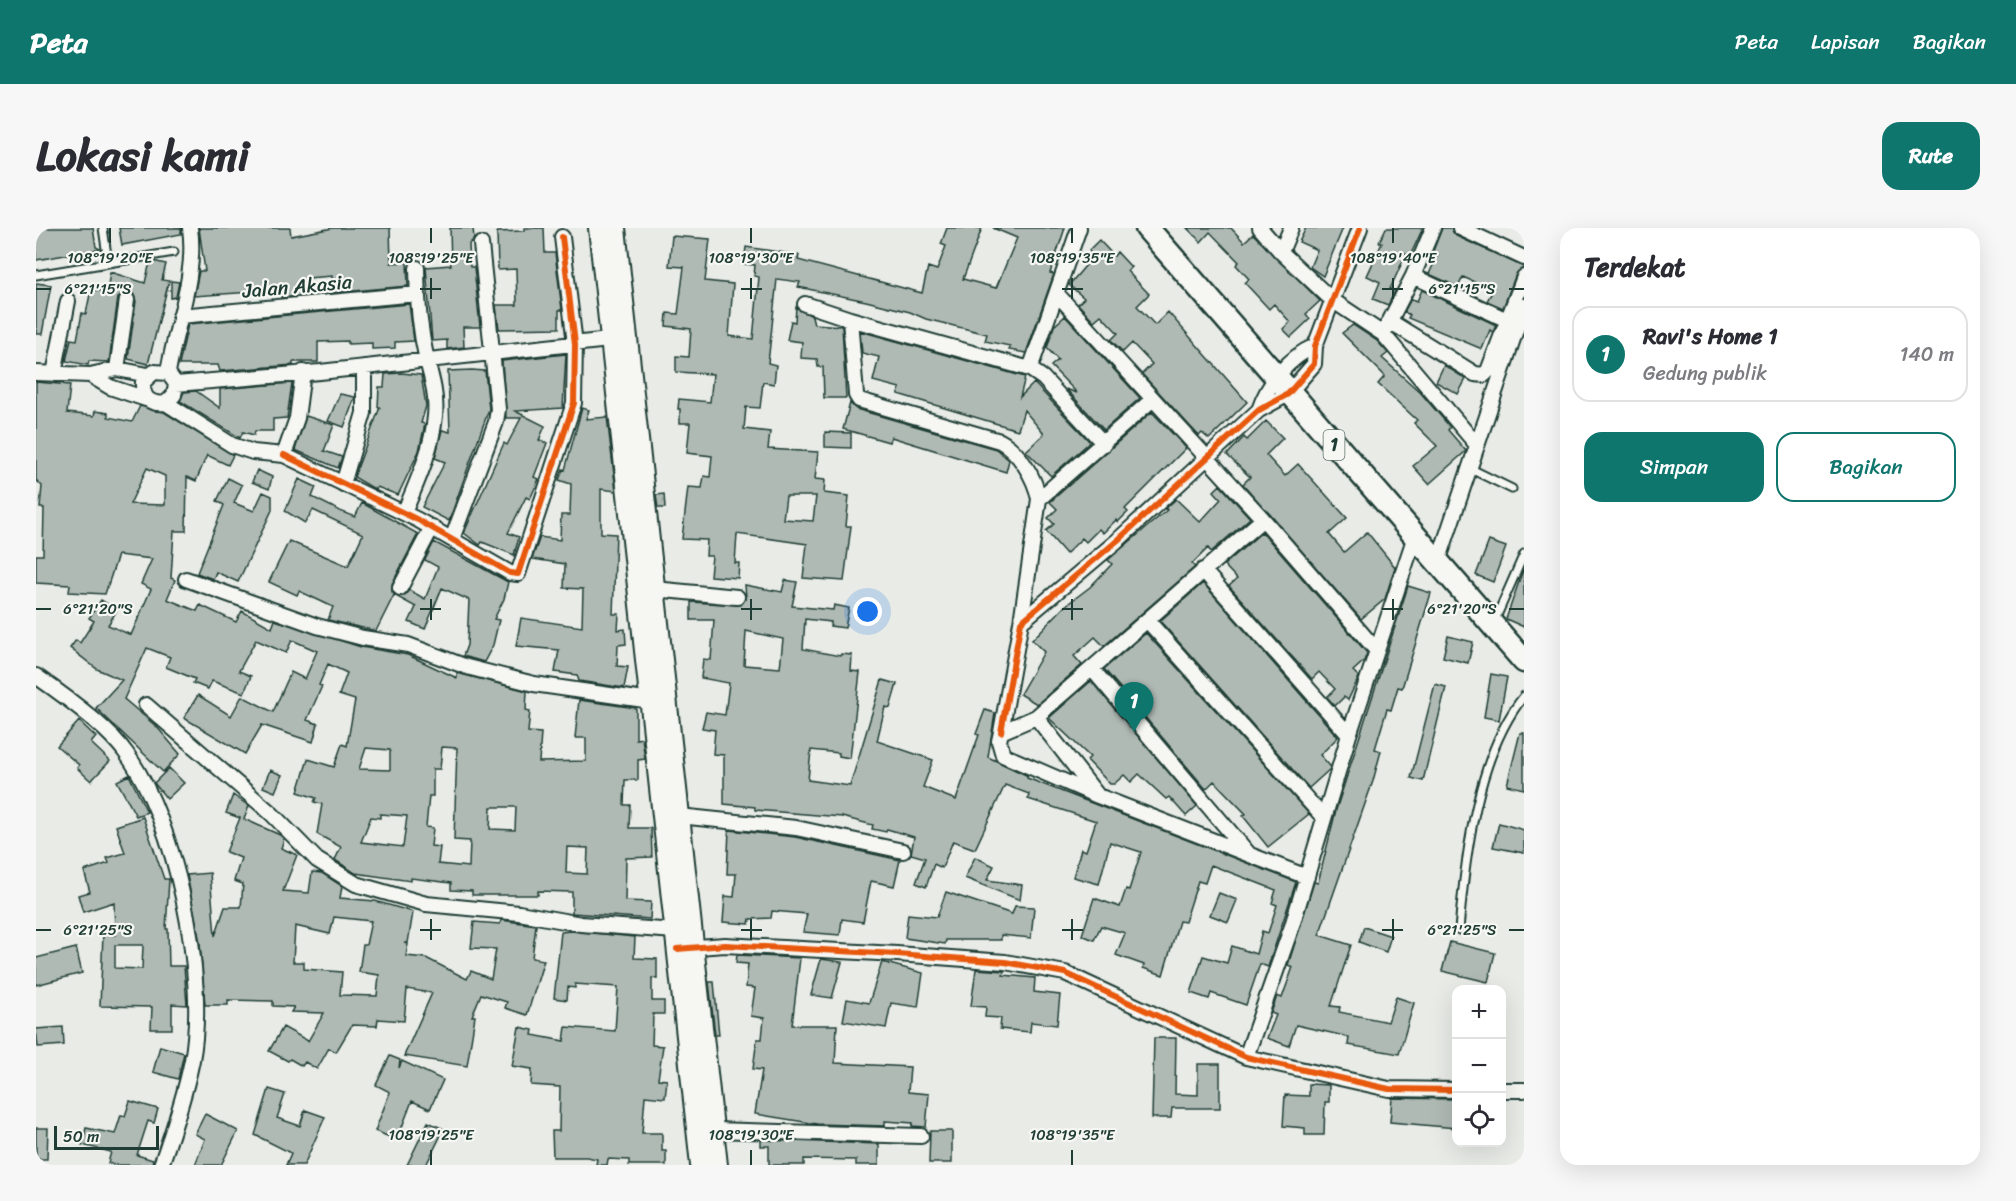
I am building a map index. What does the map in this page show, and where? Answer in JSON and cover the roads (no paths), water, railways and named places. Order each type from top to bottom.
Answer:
[{"type":"highway","name":"1","points":[[1146,228],[1524,661]]},
{"type":"main road","points":[[598,228],[717,1165]]},
{"type":"main road","points":[[615,228],[611,340],[654,589],[658,702],[679,816],[700,1165]]},
{"type":"street","points":[[166,403],[174,395],[172,379],[180,316],[192,251],[190,228]]},
{"type":"street","points":[[1030,369],[1058,294],[1079,228]]},
{"type":"street","points":[[1260,228],[1281,252],[1332,300],[1383,334],[1476,444]]},
{"type":"street","points":[[1281,252],[1291,228]]},
{"type":"street","points":[[1022,622],[1118,540],[1282,386],[1314,364],[1315,346],[1360,228]]},
{"type":"street","points":[[1383,334],[1413,276],[1433,228]]},
{"type":"street","points":[[1460,228],[1524,258]]},
{"type":"street","points":[[90,375],[110,387],[155,404],[166,403],[232,445],[253,452],[284,455],[432,527],[510,573],[520,572],[574,402],[580,344],[562,237]]},
{"type":"street","points":[[452,539],[496,422],[498,409],[481,244]]},
{"type":"street","points":[[404,513],[431,445],[436,414],[433,378],[427,360],[417,294],[417,268]]},
{"type":"street","points":[[1413,276],[1507,320]]},
{"type":"street","points":[[1391,322],[1475,374],[1484,375],[1488,371],[1524,277]]},
{"type":"street","name":"Jalan Akasia","points":[[180,316],[417,294]]},
{"type":"street","points":[[1058,294],[1263,519],[1377,651]]},
{"type":"street","points":[[117,369],[127,300]]},
{"type":"street","points":[[54,374],[68,301]]},
{"type":"street","points":[[805,304],[850,319],[1030,369],[1043,378],[1104,444]]},
{"type":"street","points":[[1438,562],[1524,306]]},
{"type":"street","points":[[850,319],[856,395],[859,400],[1000,441],[1009,446],[1034,479],[1040,499],[1022,622],[999,741],[1003,755],[1098,796],[1307,877]]},
{"type":"street","points":[[36,373],[90,375],[117,369],[148,375],[161,371],[172,379],[303,372],[611,340]]},
{"type":"street","points":[[1259,410],[1282,386],[1300,353],[1315,346]]},
{"type":"street","points":[[343,483],[364,413],[364,367]]},
{"type":"street","points":[[284,455],[297,418],[303,372]]},
{"type":"street","points":[[146,399],[142,391],[143,382],[148,375]]},
{"type":"street","points":[[1040,499],[1153,399]]},
{"type":"street","points":[[1001,732],[1036,717],[1263,519]]},
{"type":"street","points":[[400,588],[432,527]]},
{"type":"street","points":[[1246,1057],[1307,877],[1323,817],[1415,536]]},
{"type":"street","points":[[1203,570],[1349,735]]},
{"type":"street","points":[[186,579],[317,626],[363,638],[408,645],[467,667],[534,684],[658,702]]},
{"type":"street","points":[[654,589],[736,597]]},
{"type":"street","points":[[1147,620],[1323,817]]},
{"type":"street","points":[[1092,669],[1249,855]]},
{"type":"street","points":[[36,676],[65,696],[127,754],[150,796],[172,849],[179,875],[194,985],[192,1058],[161,1165]]},
{"type":"street","points":[[146,705],[272,814],[317,860],[356,884],[389,896],[426,904],[519,913],[688,944],[897,954],[1038,967],[1065,973],[1246,1057],[1389,1089],[1452,1090]]},
{"type":"street","points":[[1036,717],[1098,796]]},
{"type":"street","points":[[679,816],[796,828],[903,851]]},
{"type":"street","points":[[1506,1090],[1524,1090]]},
{"type":"street","points":[[713,1130],[921,1136]]},
{"type":"lane","points":[[103,228],[108,262]]},
{"type":"lane","points":[[36,275],[174,252]]},
{"type":"lane","points":[[1469,468],[1512,489]]},
{"type":"lane","points":[[1493,626],[1524,554]]},
{"type":"lane","points":[[1459,930],[1468,850],[1491,754],[1504,724],[1524,696]]},
{"type":"place","name":"Ravi's Home 1","points":[[1134,732]]}]
